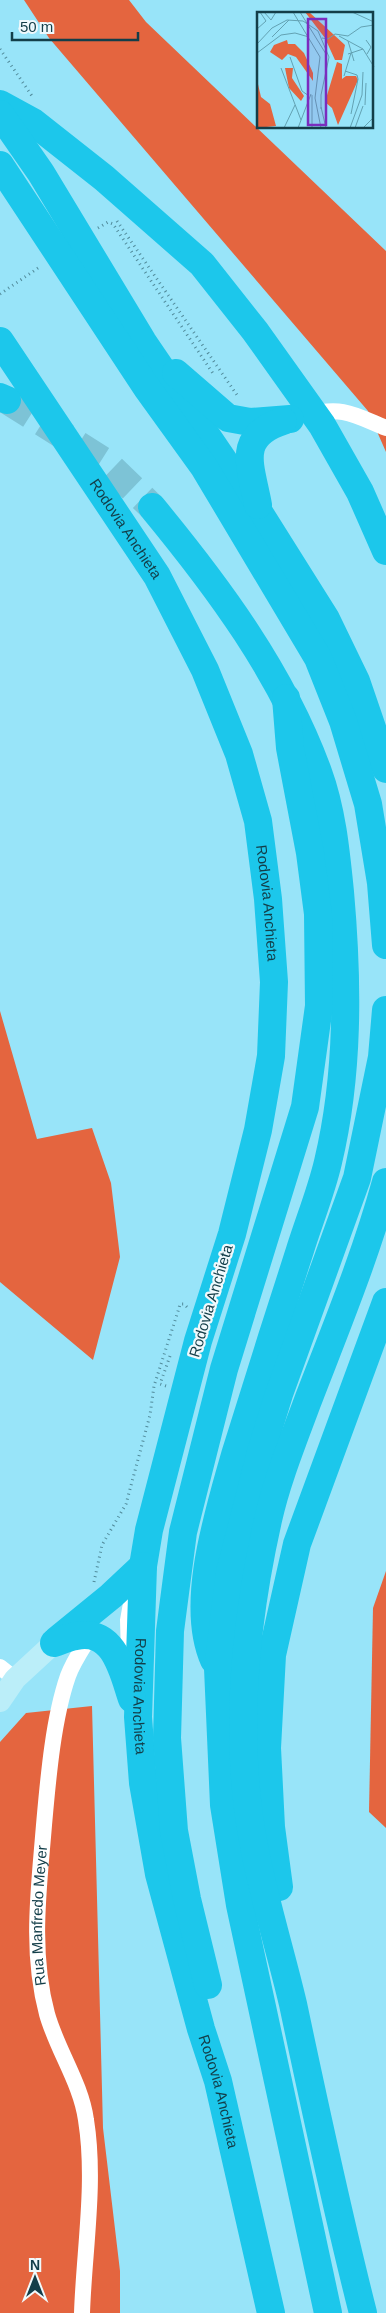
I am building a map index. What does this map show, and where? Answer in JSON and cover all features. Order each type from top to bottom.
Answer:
[{"type":"highway","points":[[0,104],[33,122],[104,178],[202,264],[299,390],[322,425],[360,492],[386,551]]},
{"type":"highway","points":[[0,114],[41,173],[143,342],[260,514],[326,619],[356,681],[386,769]]},
{"type":"highway","points":[[0,165],[147,388],[204,467],[318,658],[343,721],[368,804],[381,883],[386,945]]},
{"type":"highway","name":"Rodovia Anchieta","points":[[0,341],[157,576],[205,670],[239,754],[255,811],[268,899],[274,982],[271,1056],[258,1130],[232,1234],[198,1341],[157,1496],[143,1566],[138,1717],[143,1783],[159,1874],[201,2029],[218,2081],[271,2313]]},
{"type":"highway","points":[[143,342],[228,418],[250,422],[290,419]]},
{"type":"highway","points":[[260,514],[250,461],[253,440],[266,427],[290,419]]},
{"type":"highway","points":[[152,507],[197,561],[232,610],[286,698],[318,772],[330,816],[337,863],[345,946],[346,1025],[340,1094],[328,1163],[248,1414],[227,1486],[208,1566],[204,1621],[212,1655],[218,1668]]},
{"type":"highway","points":[[218,2081],[214,2016],[187,1899],[174,1831],[167,1738],[170,1631],[183,1532],[224,1369],[305,1107],[319,1006],[318,914],[308,843],[290,748],[286,698]]},
{"type":"highway","points":[[328,2313],[240,1905],[224,1805],[218,1668],[230,1572],[261,1452],[278,1394],[357,1178],[382,1057],[386,1010]]},
{"type":"highway","points":[[363,2313],[340,2222],[281,1950],[255,1852],[247,1799],[243,1748],[244,1696],[250,1622],[269,1517],[285,1462],[372,1230],[386,1182]]},
{"type":"highway","points":[[281,1950],[281,1897],[271,1827],[267,1748],[272,1655],[297,1544],[386,1302]]},
{"type":"highway","points":[[54,1643],[89,1625],[111,1596],[143,1566]]},
{"type":"highway","points":[[89,1625],[117,1655],[138,1717]]},
{"type":"street","points":[[290,419],[326,410],[336,410],[345,411],[386,428]]},
{"type":"street","name":"Rua Manfredo Meyer","points":[[82,2313],[89,2193],[86,2120],[81,2099],[47,2014],[37,1957],[36,1920],[48,1780],[61,1705],[68,1676],[89,1625]]},
{"type":"street","points":[[0,1701],[8,1673],[54,1643]]},
{"type":"path","points":[[0,49],[34,98]]},
{"type":"path","points":[[112,213],[236,394],[243,399]]},
{"type":"path","points":[[105,224],[113,224],[188,335]]},
{"type":"path","points":[[89,1625],[102,1545],[126,1504],[150,1415],[154,1386],[180,1304],[187,1306],[185,1313]]},
{"type":"shaded area","points":[[24,0],[129,0],[146,22],[386,251],[386,452],[368,411],[49,38]]},
{"type":"shaded area","points":[[0,1011],[37,1139],[92,1128],[111,1183],[120,1257],[93,1360],[0,1282]]},
{"type":"shaded area","points":[[386,1571],[386,1828],[369,1812],[373,1608]]},
{"type":"shaded area","points":[[92,1706],[103,2128],[120,2271],[120,2313],[0,2313],[0,1742],[26,1713]]},
{"type":"tunnel","points":[[7,400],[105,462],[152,507]]}]
